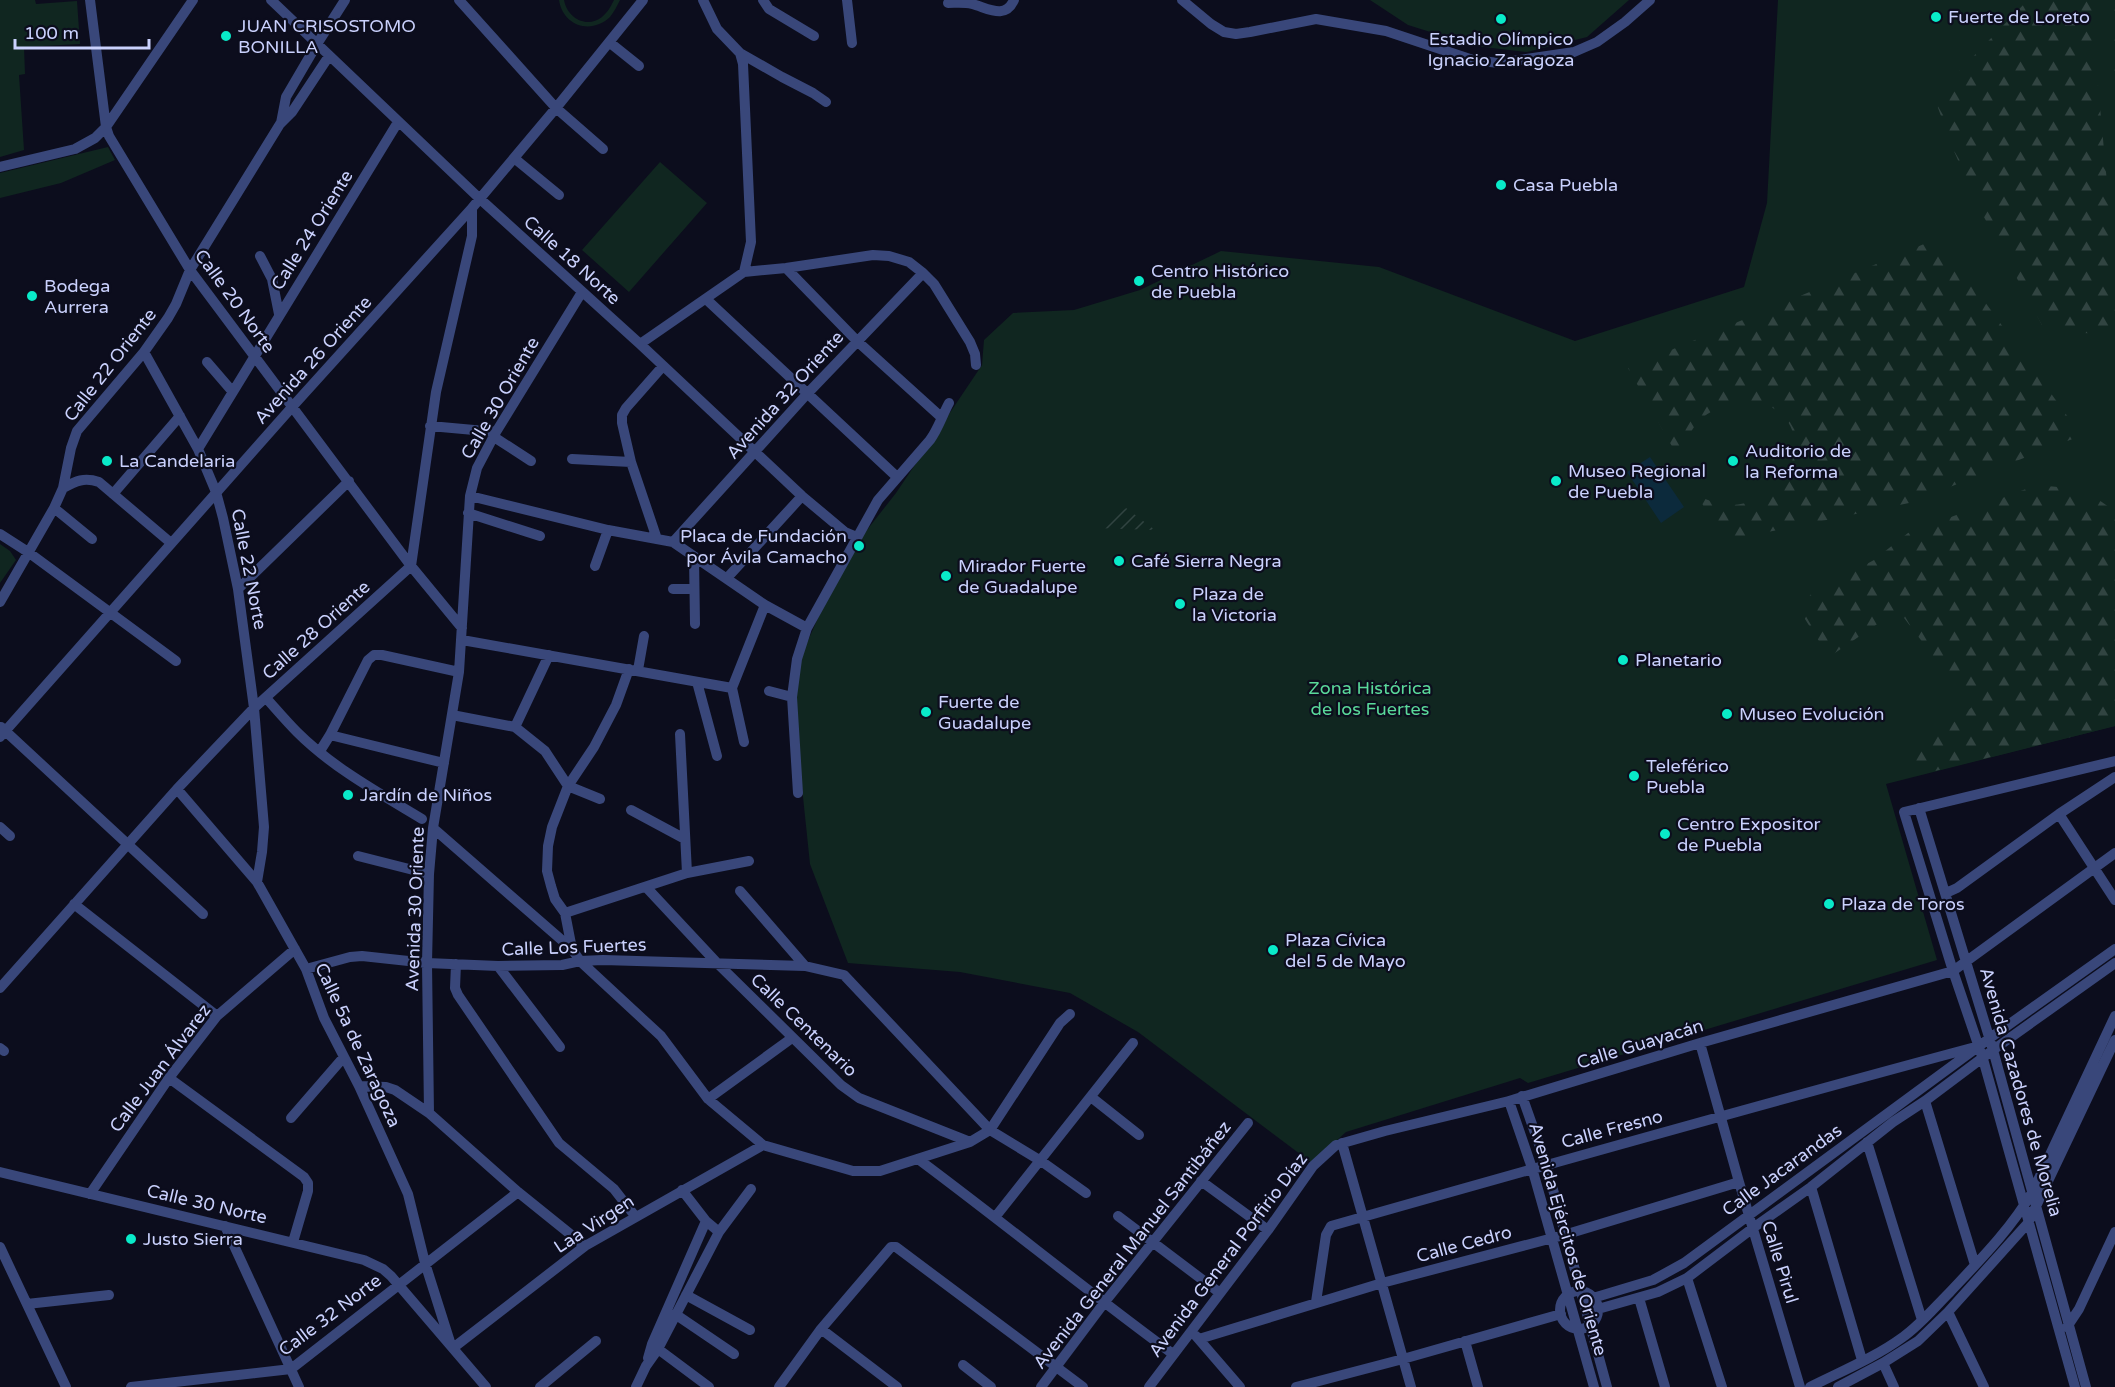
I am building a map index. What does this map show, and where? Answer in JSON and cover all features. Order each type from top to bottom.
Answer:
[{"type":"street","points":[[90,0],[106,127]]},
{"type":"street","points":[[0,167],[75,149],[95,138],[106,127],[193,0]]},
{"type":"street","name":"Calle 18 Norte","points":[[271,0],[479,198],[640,344],[802,496],[845,532],[856,537]]},
{"type":"street","name":"Calle 22 Oriente","points":[[280,124],[286,97],[345,0]]},
{"type":"street","points":[[459,0],[556,108],[603,149]]},
{"type":"street","name":"Avenida 26 Oriente","points":[[2,731],[112,612],[216,492],[472,208],[643,0]]},
{"type":"street","points":[[703,0],[717,29],[740,53],[826,102]]},
{"type":"street","points":[[762,0],[769,9],[814,36]]},
{"type":"street","points":[[847,0],[852,43]]},
{"type":"street","points":[[948,3],[972,4],[1001,12],[1008,9],[1014,0]]},
{"type":"street","points":[[1182,0],[1211,24],[1230,33],[1250,32],[1316,20],[1386,31],[1473,60],[1499,63],[1574,52],[1597,42],[1650,0]]},
{"type":"street","points":[[609,42],[639,66]]},
{"type":"street","points":[[740,53],[743,64],[751,242],[744,272]]},
{"type":"street","name":"Calle 22 Oriente","points":[[0,602],[54,508],[63,488],[70,447],[77,431],[144,352],[176,304],[190,270],[280,124],[292,112],[329,56]]},
{"type":"street","name":"Calle 24 Oriente","points":[[198,448],[398,122]]},
{"type":"street","name":"Calle 20 Norte","points":[[106,127],[190,270],[411,566],[462,628]]},
{"type":"street","points":[[514,158],[559,195]]},
{"type":"street","points":[[411,566],[430,426],[472,236],[472,208]]},
{"type":"street","points":[[640,344],[744,272],[873,255],[889,256],[909,262],[934,284],[970,342],[975,354],[976,365]]},
{"type":"street","points":[[260,256],[272,279],[279,314]]},
{"type":"street","points":[[786,268],[857,340],[941,417]]},
{"type":"street","name":"Avenida 32 Oriente","points":[[673,543],[857,340],[923,273]]},
{"type":"street","name":"Calle 30 Oriente","points":[[459,672],[468,513],[477,468],[582,292]]},
{"type":"street","points":[[706,299],[897,477]]},
{"type":"street","name":"Calle 22 Norte","points":[[144,352],[198,448],[216,492],[238,589],[254,708],[264,827],[256,882]]},
{"type":"street","points":[[207,362],[232,391]]},
{"type":"street","points":[[657,539],[631,462],[622,415],[663,366]]},
{"type":"street","points":[[798,794],[792,697],[797,659],[807,628],[881,495],[930,440],[949,403]]},
{"type":"street","points":[[113,494],[180,416]]},
{"type":"street","points":[[430,426],[495,435],[531,461]]},
{"type":"street","points":[[572,459],[631,462]]},
{"type":"street","points":[[63,488],[81,479],[90,478],[99,482],[171,543]]},
{"type":"street","points":[[238,589],[349,481]]},
{"type":"street","points":[[470,496],[608,530],[673,543],[765,605],[807,628]]},
{"type":"street","points":[[728,578],[802,496]]},
{"type":"street","points":[[54,508],[92,539]]},
{"type":"street","points":[[468,513],[540,536]]},
{"type":"street","points":[[595,566],[608,530]]},
{"type":"street","points":[[0,534],[112,612],[176,662]]},
{"type":"street","points":[[694,557],[695,624]]},
{"type":"street","name":"Calle 28 Oriente","points":[[0,988],[177,789],[254,708],[411,566]]},
{"type":"street","points":[[673,589],[694,590]]},
{"type":"street","points":[[744,742],[732,687],[765,605]]},
{"type":"street","points":[[572,949],[565,913],[555,899],[547,871],[548,846],[552,827],[568,786],[594,747],[634,669],[644,636]]},
{"type":"street","points":[[462,640],[732,687]]},
{"type":"street","points":[[320,751],[368,660],[374,655],[459,672]]},
{"type":"street","points":[[515,727],[549,655]]},
{"type":"street","name":"Avenida 30 Oriente","points":[[429,1113],[427,963],[429,874],[434,828],[459,672]]},
{"type":"street","points":[[698,682],[717,756]]},
{"type":"street","points":[[769,691],[792,697]]},
{"type":"street","points":[[266,698],[297,732],[320,751],[359,781],[422,819]]},
{"type":"street","points":[[452,715],[515,727],[545,751],[568,786],[600,799]]},
{"type":"street","points":[[2,731],[203,914]]},
{"type":"street","points":[[680,734],[687,873]]},
{"type":"street","points":[[330,735],[444,763]]},
{"type":"street","points":[[1920,808],[2115,761]]},
{"type":"street","points":[[1946,893],[1957,888],[2059,814],[2115,777]]},
{"type":"street","name":"Calle 5a de Zaragoza","points":[[177,789],[256,882],[306,969],[324,1018],[359,1086],[408,1194],[425,1263],[452,1347],[486,1387]]},
{"type":"street","name":"Avenida Cazadores de Morelia","points":[[2075,1387],[1983,1059],[1904,812],[1920,808],[1990,1038],[2086,1387]]},
{"type":"street","points":[[631,810],[685,839]]},
{"type":"street","points":[[2059,814],[2115,900]]},
{"type":"street","points":[[0,827],[10,836]]},
{"type":"street","points":[[434,828],[572,949],[580,961],[661,1036],[708,1098],[763,1145],[853,1171],[880,1171],[970,1142],[990,1130],[1060,1023],[1070,1014]]},
{"type":"street","points":[[1953,971],[2115,853]]},
{"type":"street","points":[[358,856],[429,874]]},
{"type":"street","points":[[565,913],[687,873],[749,861]]},
{"type":"street","name":"Calle Centenario","points":[[646,887],[717,963],[841,1085],[859,1098],[970,1142]]},
{"type":"street","points":[[741,891],[805,966]]},
{"type":"street","points":[[74,904],[217,1016]]},
{"type":"street","name":"Calle Juan Álvarez","points":[[90,1194],[169,1078],[217,1016],[295,949]]},
{"type":"street","name":"Calle Jacarandas","points":[[1598,1309],[1658,1292],[1687,1278],[1811,1187],[1867,1142],[1891,1117],[1979,1046],[2115,949]]},
{"type":"street","name":"Calle Los Fuertes","points":[[306,969],[362,956],[427,963],[498,966],[562,965],[580,961],[620,960],[805,966],[844,975],[990,1130]]},
{"type":"street","name":"Calle Jacarandas","points":[[1593,1298],[1653,1280],[1684,1263],[1833,1153],[1891,1117],[1925,1101],[2115,963]]},
{"type":"street","points":[[456,964],[455,988],[458,995],[560,1143],[614,1189],[635,1216]]},
{"type":"street","points":[[498,966],[560,1047]]},
{"type":"street","name":"Calle Guayacán","points":[[1339,1144],[1509,1101],[1700,1043],[1953,971]]},
{"type":"street","points":[[1810,1387],[1902,1338],[1975,1265],[2024,1208],[2115,1016]]},
{"type":"street","points":[[708,1098],[792,1038]]},
{"type":"street","points":[[1838,1387],[1918,1341],[1948,1312],[2028,1223],[2115,1040]]},
{"type":"street","points":[[996,1216],[1133,1043]]},
{"type":"street","name":"Calle Pirul","points":[[1700,1043],[1800,1387]]},
{"type":"street","name":"Calle Fresno","points":[[1316,1302],[1327,1230],[1331,1226],[1546,1164],[1979,1046]]},
{"type":"street","points":[[291,1118],[343,1058]]},
{"type":"street","points":[[169,1078],[304,1177],[308,1183],[308,1191],[293,1242]]},
{"type":"street","points":[[359,1086],[386,1087],[395,1090],[429,1113],[518,1192],[585,1246]]},
{"type":"street","name":"Avenida Ejércitos de Oriente","points":[[1522,1096],[1546,1164],[1607,1387]]},
{"type":"street","points":[[1091,1097],[1139,1135]]},
{"type":"street","name":"Avenida Ejércitos de Oriente","points":[[1509,1101],[1532,1168],[1594,1387]]},
{"type":"street","points":[[1925,1101],[1975,1265]]},
{"type":"street","name":"Avenida General Manuel Santibáñez","points":[[1041,1387],[1104,1303],[1248,1123]]},
{"type":"street","points":[[990,1130],[1041,1161],[1086,1193]]},
{"type":"street","points":[[1867,1142],[1922,1320]]},
{"type":"street","points":[[1339,1144],[1364,1216],[1411,1387]]},
{"type":"street","name":"Avenida General Porfirio Díaz","points":[[1149,1387],[1173,1354],[1195,1335],[1220,1293],[1313,1166],[1339,1144]]},
{"type":"street","name":"Laa Virgen","points":[[452,1347],[585,1246],[763,1145]]},
{"type":"street","points":[[1833,1153],[1839,1164]]},
{"type":"street","points":[[918,1159],[996,1216],[1104,1303],[1173,1354]]},
{"type":"street","name":"Calle 30 Norte","points":[[0,1172],[293,1242],[374,1264],[383,1269],[398,1284],[452,1347]]},
{"type":"street","points":[[1201,1181],[1268,1230]]},
{"type":"street","name":"Calle Cedro","points":[[1195,1335],[1564,1235],[1739,1182]]},
{"type":"street","points":[[1811,1187],[1862,1360]]},
{"type":"street","points":[[682,1190],[706,1221],[719,1232]]},
{"type":"street","points":[[655,1346],[686,1295],[719,1232],[751,1190]]},
{"type":"street","name":"Calle 32 Norte","points":[[131,1387],[291,1370],[518,1192]]},
{"type":"street","points":[[1119,1216],[1220,1293]]},
{"type":"street","points":[[636,1387],[706,1221]]},
{"type":"street","points":[[225,1226],[299,1387]]},
{"type":"street","points":[[2061,1334],[2079,1309],[2115,1232]]},
{"type":"street","points":[[0,1247],[66,1387]]},
{"type":"street","points":[[779,1387],[821,1329],[888,1248],[896,1247],[1083,1387]]},
{"type":"street","points":[[685,1268],[696,1274]]},
{"type":"street","points":[[1687,1278],[1722,1387]]},
{"type":"street","points":[[1653,1280],[1658,1292]]},
{"type":"street","points":[[1581,1292],[1593,1298],[1598,1309],[1596,1318],[1590,1326],[1578,1329],[1565,1323],[1561,1314],[1561,1305],[1568,1295],[1581,1292]]},
{"type":"street","points":[[27,1304],[109,1295]]},
{"type":"street","points":[[686,1295],[750,1330]]},
{"type":"street","points":[[1639,1298],[1665,1387]]},
{"type":"street","points":[[1948,1312],[1984,1387]]},
{"type":"street","points":[[675,1314],[734,1354]]},
{"type":"street","points":[[1296,1387],[1561,1314]]},
{"type":"street","points":[[821,1329],[897,1387]]},
{"type":"street","points":[[1195,1335],[1240,1387]]},
{"type":"street","points":[[540,1387],[596,1341]]},
{"type":"street","points":[[1465,1341],[1478,1387]]},
{"type":"street","points":[[655,1346],[710,1387]]},
{"type":"street","points":[[1883,1363],[1894,1387]]},
{"type":"street","points":[[963,1365],[990,1387]]},
{"type":"street","points":[[1337,1376],[1340,1387]]},
{"type":"green space","points":[[0,0],[35,0],[36,4],[77,1],[80,44],[24,47],[25,74],[19,75],[24,150],[0,157]]},
{"type":"green space","points":[[559,0],[564,0],[569,12],[578,20],[590,22],[604,15],[614,0],[620,0],[610,17],[603,23],[587,26],[572,22],[566,16]]},
{"type":"green space","name":"Estadio Olímpico Ignacio Zaragoza","points":[[1370,0],[1629,0],[1587,37],[1527,52],[1475,46],[1408,25]]},
{"type":"green space","name":"Zona Histórica de los Fuertes","points":[[1778,0],[2115,0],[2115,726],[1886,784],[1937,960],[1528,1083],[1520,1078],[1346,1132],[1312,1163],[1138,1032],[1070,993],[960,972],[848,963],[810,864],[793,701],[803,652],[852,549],[896,493],[982,365],[984,340],[1013,313],[1074,310],[1140,290],[1221,251],[1379,267],[1575,341],[1744,287],[1767,203]]},
{"type":"green space","points":[[2028,0],[2090,0],[2092,4],[2112,251],[2115,333],[2078,333],[2042,325],[1977,204],[1934,97]]},
{"type":"green space","points":[[2106,0],[2115,0],[2115,93],[2110,23]]},
{"type":"green space","points":[[108,147],[115,160],[61,183],[0,198],[0,173]]},
{"type":"green space","points":[[660,162],[707,203],[629,292],[582,250]]},
{"type":"green space","points":[[1924,244],[1946,248],[2068,417],[2075,438],[1909,503],[1724,541],[1697,495],[1712,502],[1727,505],[1743,504],[1758,498],[1779,482],[1791,464],[1795,445],[1791,428],[1781,413],[1764,404],[1742,403],[1715,410],[1700,420],[1690,433],[1683,457],[1683,466],[1628,368]]},
{"type":"green space","points":[[2037,485],[2079,490],[2095,497],[2115,512],[2115,726],[1915,776],[1909,759],[1972,707],[1898,610],[1829,657],[1805,619],[1810,595],[1874,560],[1908,533]]},
{"type":"green space","points":[[1126,508],[1155,530],[1096,528]]},
{"type":"green space","points":[[0,544],[10,551],[16,560],[0,583]]},
{"type":"water","points":[[1650,457],[1684,507],[1661,523],[1627,472]]},
{"type":"place","name":"Fuerte de Loreto","points":[[1936,17]]},
{"type":"place","name":"Estadio Olímpico Ignacio Zaragoza","points":[[1501,19]]},
{"type":"place","name":"JUAN CRISOSTOMO BONILLA","points":[[226,36]]},
{"type":"place","name":"Casa Puebla","points":[[1501,185]]},
{"type":"place","name":"Centro Histórico de Puebla","points":[[1139,281]]},
{"type":"place","name":"Bodega Aurrera","points":[[32,296]]},
{"type":"place","name":"La Candelaria","points":[[107,461]]},
{"type":"place","name":"Auditorio de la Reforma","points":[[1733,461]]},
{"type":"place","name":"Museo Regional de Puebla","points":[[1556,481]]},
{"type":"place","name":"Placa de Fundación por Ávila Camacho","points":[[859,546]]},
{"type":"place","name":"Café Sierra Negra","points":[[1119,561]]},
{"type":"place","name":"Mirador Fuerte de Guadalupe","points":[[946,576]]},
{"type":"place","name":"Plaza de la Victoria","points":[[1180,604]]},
{"type":"place","name":"Planetario","points":[[1623,660]]},
{"type":"place","name":"Fuerte de Guadalupe","points":[[926,712]]},
{"type":"place","name":"Museo Evolución","points":[[1727,714]]},
{"type":"place","name":"Teleférico Puebla","points":[[1634,776]]},
{"type":"place","name":"Jardín de Niños","points":[[348,795]]},
{"type":"place","name":"Centro Expositor de Puebla","points":[[1665,834]]},
{"type":"place","name":"Plaza de Toros","points":[[1829,904]]},
{"type":"place","name":"Plaza Cívica del 5 de Mayo","points":[[1273,950]]},
{"type":"place","name":"Justo Sierra","points":[[131,1239]]}]
